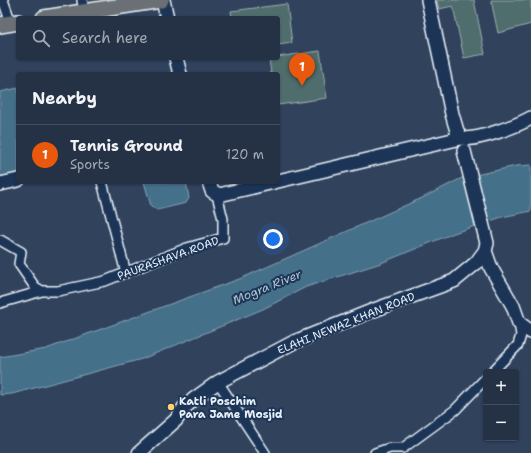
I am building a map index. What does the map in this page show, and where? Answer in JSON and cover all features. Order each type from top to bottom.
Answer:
[{"type":"main road","points":[[50,16],[83,6],[162,0]]},
{"type":"street","points":[[3,0],[10,24]]},
{"type":"street","points":[[162,0],[166,16]]},
{"type":"street","points":[[428,0],[452,114],[457,132],[463,144],[485,236],[485,251],[491,268],[513,306],[521,335],[518,345],[495,369]]},
{"type":"street","points":[[176,60],[180,72]]},
{"type":"street","points":[[280,181],[463,144],[468,139],[496,131],[531,118]]},
{"type":"street","points":[[0,184],[16,180]]},
{"type":"street","points":[[103,184],[126,273]]},
{"type":"street","name":"PAURASHAVA ROAD","points":[[0,303],[42,291],[58,291],[105,282],[187,248],[223,238],[223,219],[216,195],[212,192],[210,184]]},
{"type":"street","points":[[216,195],[226,195],[267,184]]},
{"type":"street","points":[[0,240],[22,252],[19,264],[34,287],[42,291]]},
{"type":"street","name":"ELAHI NEWAZ KHAN ROAD","points":[[139,453],[176,420],[184,408],[194,399],[218,382],[294,342],[374,310],[454,282],[476,263],[485,251]]},
{"type":"street","points":[[519,324],[531,332]]},
{"type":"street","points":[[374,453],[384,449],[406,450],[455,410],[483,381]]},
{"type":"street","points":[[218,382],[265,453]]},
{"type":"green space","points":[[437,0],[474,0],[485,54],[464,58],[453,6],[439,9]]},
{"type":"green space","points":[[491,0],[531,0],[531,24],[498,33]]},
{"type":"green space","points":[[287,4],[292,43],[280,45],[280,16],[232,16],[231,11]]},
{"type":"green space","points":[[320,51],[327,98],[280,105],[280,72],[271,72],[269,60],[280,60],[280,56]]},
{"type":"water","points":[[16,88],[16,175],[0,179],[0,92]]},
{"type":"water","name":"Mogra River","points":[[531,165],[531,211],[502,217],[454,233],[381,263],[306,287],[263,309],[142,359],[12,394],[0,395],[0,357],[46,349],[242,278],[422,198],[462,178],[516,166]]},
{"type":"water","points":[[145,184],[186,184],[189,198],[186,203],[157,210],[151,206]]},
{"type":"place","name":"Tennis Ground","points":[[302,86]]},
{"type":"place","name":"Katli Poschim Para Jame Mosjid","points":[[171,407]]}]
